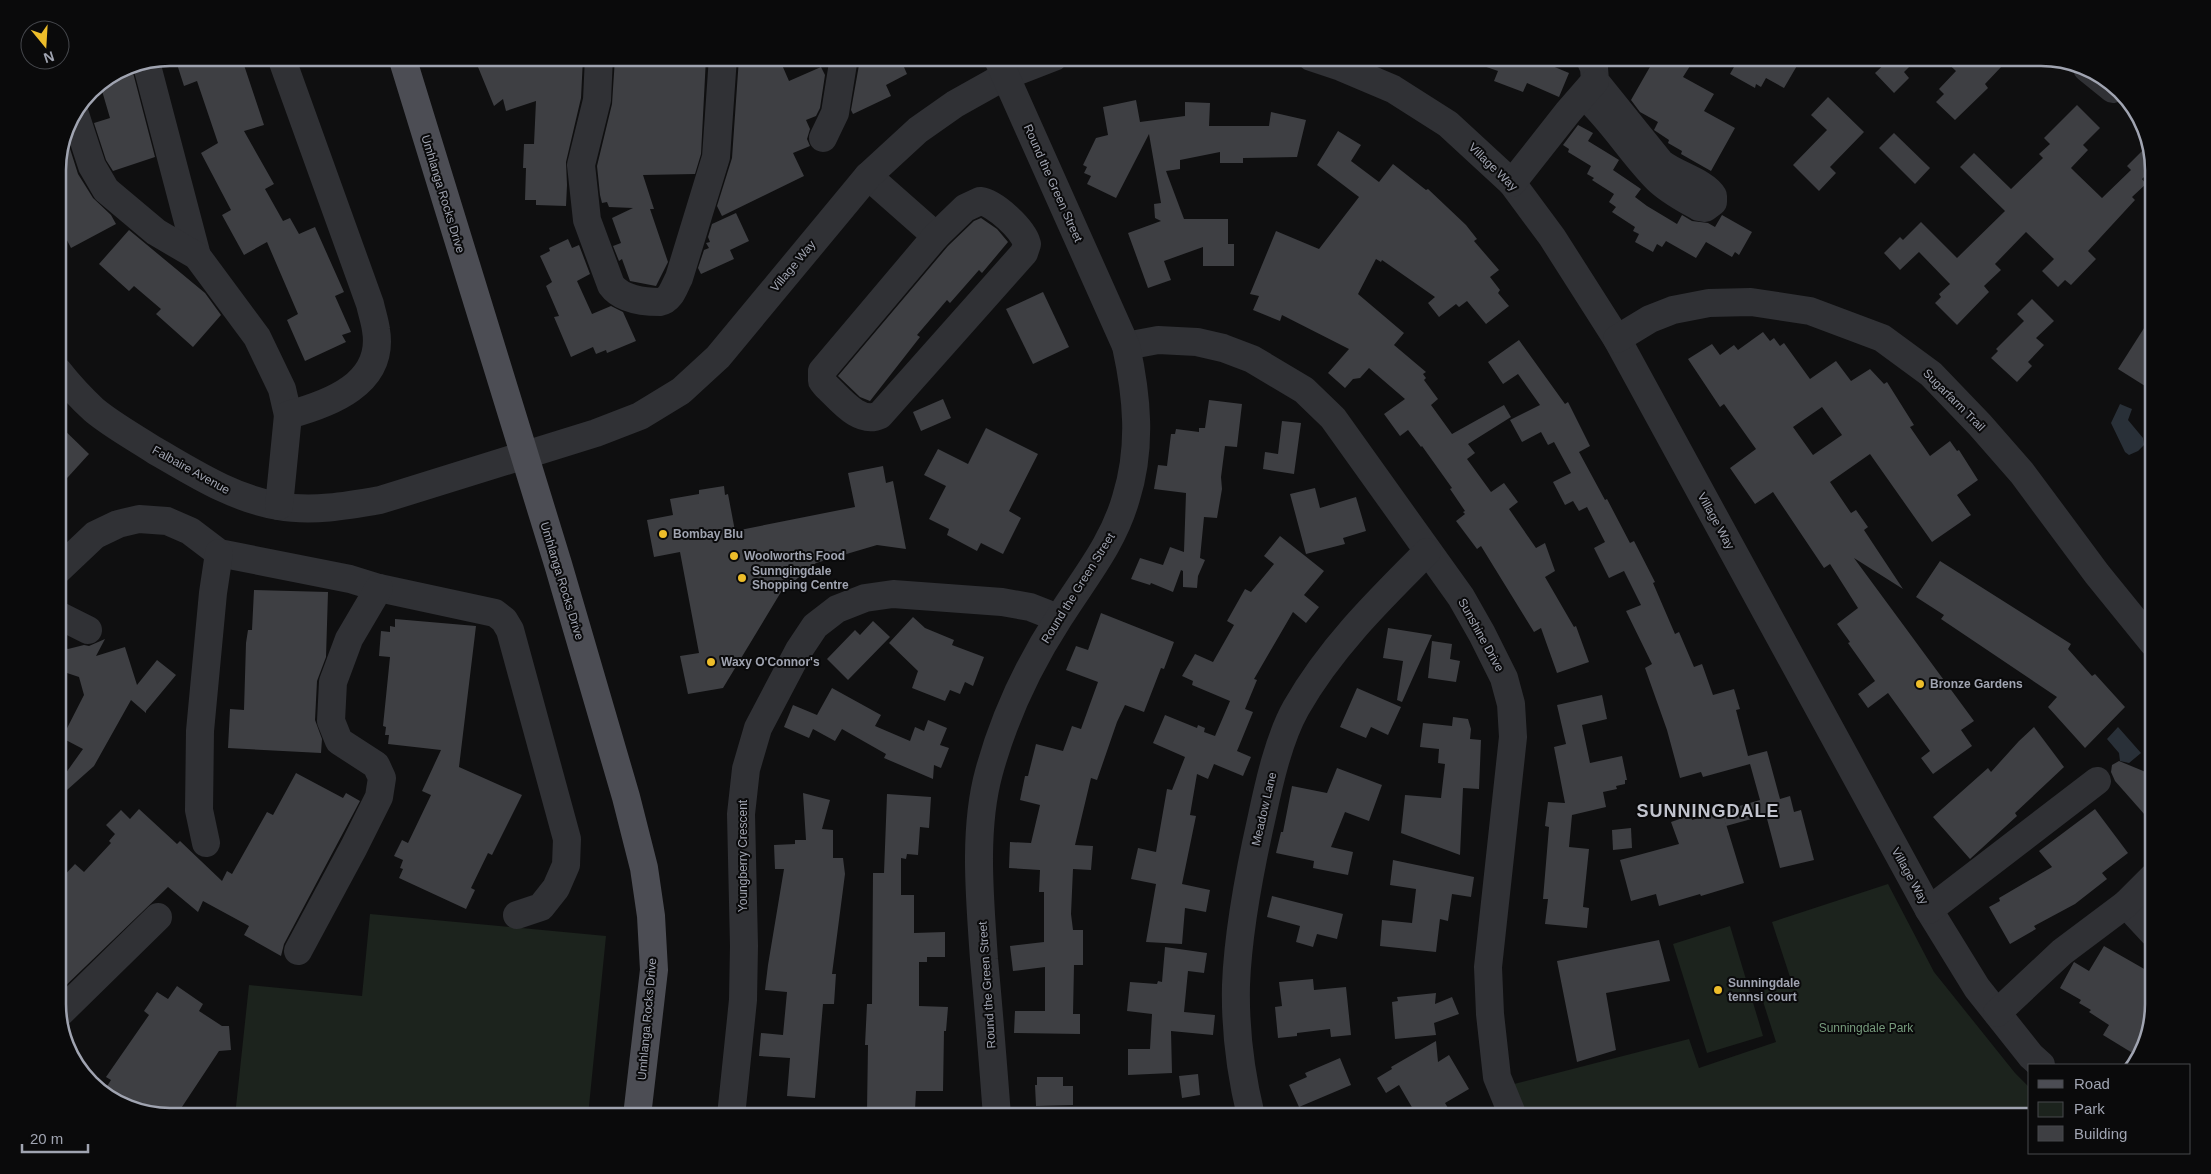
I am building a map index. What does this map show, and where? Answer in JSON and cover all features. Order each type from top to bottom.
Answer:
[{"type":"main road","name":"Umhlanga Rocks Drive","points":[[404,66],[572,611],[626,797],[644,868],[651,916],[654,970],[638,1108]]},
{"type":"street","points":[[284,66],[370,304],[377,332],[375,357],[364,378],[347,392],[330,402],[288,415]]},
{"type":"street","points":[[599,66],[597,100],[581,165],[587,220],[611,285],[616,292],[623,296],[660,302],[665,301],[670,296],[679,278],[716,157],[722,66]]},
{"type":"street","points":[[823,138],[835,113],[843,66]]},
{"type":"street","name":"Village Way","points":[[1338,66],[1393,89],[1448,124],[1512,183],[1552,237],[1617,338],[1928,910],[1978,988],[2031,1056],[2040,1064]]},
{"type":"street","name":"Village Way","points":[[524,456],[596,433],[640,416],[680,392],[718,357],[868,176],[918,130],[955,104],[1001,67]]},
{"type":"street","name":"Round the Green Street","points":[[996,1108],[981,918],[980,864],[982,818],[988,775],[1005,719],[1026,674],[1058,618],[1096,563],[1114,532],[1127,497],[1136,444],[1137,415],[1134,383],[1126,346],[1001,67]]},
{"type":"street","points":[[148,69],[197,256],[257,337],[282,389],[288,415],[279,506]]},
{"type":"street","points":[[1512,183],[1589,78]]},
{"type":"street","points":[[1589,78],[1661,163],[1671,171],[1704,186],[1713,196],[1713,202],[1705,208],[1699,207],[1665,186],[1647,168],[1605,115],[1589,78]]},
{"type":"street","points":[[78,122],[92,166],[106,190],[156,232],[197,256]]},
{"type":"street","points":[[868,176],[936,236]]},
{"type":"street","points":[[980,201],[989,202],[1021,231],[1027,244],[1024,253],[880,416],[869,419],[861,416],[826,386],[822,380],[822,371],[936,236],[965,208],[980,201]]},
{"type":"street","name":"Sugarfarm Trail","points":[[1617,338],[1650,319],[1673,310],[1709,302],[1743,302],[1810,310],[1882,338],[1931,374],[1992,439],[2022,473],[2097,574],[2145,633]]},
{"type":"street","name":"Sunshine Drive","points":[[1126,346],[1158,340],[1197,342],[1224,348],[1252,359],[1304,390],[1334,418],[1460,598],[1482,634],[1504,678],[1511,704],[1512,746],[1488,967],[1490,1014],[1497,1077],[1510,1108]]},
{"type":"street","name":"Falbaire Avenue","points":[[66,379],[96,411],[127,433],[215,486],[248,499],[279,506],[315,509],[380,500],[524,456]]},
{"type":"street","points":[[66,562],[95,535],[118,524],[139,519],[167,521],[190,531],[219,553],[350,579],[379,588],[495,613],[504,620],[510,630],[566,839],[566,865],[556,888],[541,907],[518,915]]},
{"type":"street","name":"Meadow Lane","points":[[1249,1108],[1239,1038],[1236,985],[1244,907],[1272,771],[1296,710],[1329,657],[1369,610],[1427,552]]},
{"type":"street","points":[[206,843],[199,810],[200,731],[212,593],[219,553]]},
{"type":"street","points":[[298,951],[379,797],[382,778],[376,765],[339,740],[331,721],[333,682],[349,639],[379,588]]},
{"type":"street","name":"Youngberry Crescent","points":[[732,1108],[743,1000],[744,946],[741,814],[746,769],[758,728],[798,650],[815,626],[837,609],[865,598],[893,594],[1002,602],[1030,607],[1058,618]]},
{"type":"street","points":[[66,619],[88,630]]},
{"type":"street","points":[[1928,910],[2097,781]]},
{"type":"street","points":[[1997,1013],[2062,952],[2126,904],[2145,886]]},
{"type":"street","points":[[2126,904],[2145,924]]},
{"type":"street","points":[[66,1007],[158,917]]},
{"type":"green space","name":"Sunningdale Park","points":[[1888,884],[1934,972],[2015,1073],[2028,1086],[2028,1108],[1521,1108],[1510,1085],[1689,1039],[1699,1068],[1776,1042],[1760,992],[1791,980],[1772,922]]},
{"type":"green space","points":[[370,914],[606,936],[589,1108],[236,1108],[249,985],[362,996]]},
{"type":"green space","name":"Sunningdale tennsi court","points":[[1730,926],[1763,1036],[1707,1053],[1673,944]]},
{"type":"shaded area","points":[[2120,404],[2132,409],[2128,420],[2143,438],[2144,445],[2138,451],[2129,455],[2125,452],[2111,423]]},
{"type":"shaded area","points":[[2118,727],[2141,753],[2129,763],[2120,761],[2119,753],[2107,739]]},
{"type":"building","points":[[178,66],[244,66],[264,125],[244,131],[274,184],[265,189],[283,221],[290,218],[299,234],[315,227],[344,292],[335,296],[351,332],[342,335],[346,342],[305,361],[287,320],[298,314],[267,242],[244,255],[222,215],[231,210],[201,153],[218,143],[197,81],[184,86]]},
{"type":"building","points":[[583,66],[581,98],[566,162],[566,206],[536,205],[536,200],[525,200],[526,168],[523,168],[524,144],[534,144],[536,101],[506,111],[503,99],[494,106],[478,67]]},
{"type":"building","points":[[614,66],[706,66],[701,154],[695,174],[643,175],[654,209],[650,209],[668,262],[656,286],[630,281],[622,259],[619,261],[613,246],[621,243],[612,218],[633,208],[609,207],[607,202],[602,203],[600,195],[597,166],[612,104]]},
{"type":"building","points":[[738,66],[782,66],[789,81],[821,67],[825,75],[820,108],[816,116],[806,120],[810,129],[807,139],[810,146],[793,153],[804,176],[722,216],[717,206],[732,158]]},
{"type":"building","points":[[859,66],[904,66],[907,74],[886,85],[891,96],[853,114],[851,110]]},
{"type":"building","points":[[1483,66],[1552,66],[1569,73],[1559,97],[1527,83],[1523,92],[1494,81],[1498,71]]},
{"type":"building","points":[[1650,66],[1690,66],[1683,77],[1714,94],[1704,111],[1735,128],[1711,171],[1681,154],[1682,151],[1668,143],[1669,140],[1654,130],[1658,122],[1640,112],[1631,100]]},
{"type":"building","points":[[1734,66],[1797,66],[1784,88],[1766,78],[1761,87],[1756,84],[1755,88],[1730,74]]},
{"type":"building","points":[[1882,66],[1910,66],[1904,72],[1909,78],[1894,93],[1875,73]]},
{"type":"building","points":[[1951,66],[2002,66],[1985,84],[1988,88],[1955,120],[1936,102],[1944,94],[1939,89],[1956,71]]},
{"type":"building","points":[[133,73],[155,157],[113,171],[106,160],[94,123],[110,118],[102,92],[118,80]]},
{"type":"building","points":[[1828,97],[1864,132],[1830,167],[1836,173],[1819,191],[1793,165],[1827,130],[1811,115]]},
{"type":"building","points":[[1136,100],[1140,122],[1185,116],[1185,102],[1210,103],[1209,126],[1269,126],[1271,112],[1306,120],[1297,157],[1243,158],[1243,163],[1220,163],[1220,152],[1180,160],[1180,169],[1166,171],[1184,219],[1228,219],[1228,244],[1234,244],[1234,266],[1203,266],[1203,247],[1164,261],[1171,280],[1148,288],[1128,233],[1161,221],[1155,218],[1154,204],[1161,203],[1149,134],[1116,198],[1087,184],[1091,176],[1084,173],[1087,167],[1083,165],[1096,138],[1108,135],[1103,107]]},
{"type":"building","points":[[2077,105],[2100,128],[2083,145],[2088,150],[2071,168],[2102,198],[2131,170],[2127,166],[2142,151],[2145,176],[2142,179],[2145,185],[2132,197],[2135,200],[2088,251],[2096,259],[2071,285],[2065,280],[2058,287],[2042,271],[2054,259],[2026,232],[1995,264],[2001,270],[1984,286],[1989,292],[1957,325],[1935,303],[1941,297],[1939,294],[1950,284],[1919,252],[1900,270],[1884,253],[1900,237],[1903,240],[1921,222],[1957,258],[2005,211],[1960,167],[1974,153],[2011,189],[2043,158],[2039,154],[2050,144],[2044,138]]},
{"type":"building","points":[[1578,125],[1593,133],[1588,141],[1619,160],[1613,170],[1641,189],[1635,197],[1647,206],[1677,224],[1682,215],[1692,221],[1708,223],[1715,227],[1722,215],[1752,232],[1739,255],[1735,252],[1732,257],[1706,242],[1696,258],[1666,241],[1662,247],[1657,244],[1653,252],[1635,242],[1639,234],[1633,231],[1635,227],[1612,212],[1616,207],[1609,202],[1614,194],[1592,180],[1594,178],[1587,174],[1591,166],[1568,152],[1569,149],[1563,145]]},
{"type":"building","points":[[1338,131],[1361,145],[1351,161],[1379,182],[1393,164],[1426,190],[1428,189],[1466,225],[1477,239],[1474,241],[1499,270],[1490,277],[1500,290],[1498,293],[1509,306],[1486,324],[1467,301],[1459,307],[1456,304],[1439,317],[1428,303],[1435,297],[1382,260],[1381,262],[1376,259],[1358,294],[1404,333],[1394,345],[1426,372],[1423,374],[1426,378],[1424,380],[1438,399],[1431,405],[1452,434],[1504,405],[1511,417],[1468,444],[1475,453],[1467,459],[1491,492],[1504,483],[1518,502],[1509,509],[1536,548],[1545,543],[1555,571],[1545,577],[1574,627],[1576,626],[1589,662],[1557,673],[1541,628],[1534,632],[1481,546],[1477,549],[1456,521],[1465,514],[1463,512],[1465,511],[1450,489],[1452,488],[1408,430],[1400,436],[1384,414],[1405,399],[1369,368],[1360,378],[1353,379],[1345,388],[1328,373],[1349,349],[1282,315],[1280,321],[1253,310],[1259,296],[1250,294],[1276,231],[1319,249],[1359,197],[1317,165]]},
{"type":"building","points":[[1894,133],[1930,168],[1915,184],[1879,148]]},
{"type":"building","points":[[69,146],[78,174],[93,198],[111,215],[116,224],[71,248],[66,238],[66,164]]},
{"type":"building","points":[[736,213],[749,241],[730,250],[734,259],[701,274],[698,268],[704,250],[709,248],[706,243],[710,242],[708,237],[712,224]]},
{"type":"building","points":[[981,218],[997,229],[1008,242],[982,273],[979,270],[950,303],[947,300],[917,335],[920,337],[870,401],[860,397],[838,376],[948,246],[974,221]]},
{"type":"building","points":[[129,230],[205,293],[221,315],[193,347],[156,314],[161,309],[134,286],[129,291],[99,264]]},
{"type":"building","points":[[568,239],[572,248],[579,245],[590,274],[577,281],[592,314],[611,306],[623,312],[636,341],[607,353],[606,350],[596,354],[593,347],[571,357],[554,317],[559,316],[546,286],[552,282],[540,256],[550,251],[549,248]]},
{"type":"building","points":[[1043,292],[1069,347],[1033,364],[1006,309]]},
{"type":"building","points":[[2032,299],[2054,321],[2036,338],[2044,345],[2028,362],[2032,366],[2017,382],[1991,358],[1998,351],[1996,349],[2024,321],[2017,314]]},
{"type":"building","points":[[2145,327],[2145,386],[2118,369]]},
{"type":"building","points":[[1763,332],[1770,341],[1774,338],[1780,346],[1784,343],[1810,379],[1836,361],[1851,381],[1870,369],[1884,384],[1887,382],[1914,425],[1910,427],[1930,456],[1950,441],[1957,451],[1959,450],[1978,480],[1957,495],[1971,515],[1932,542],[1870,454],[1830,482],[1851,513],[1856,510],[1868,527],[1864,530],[1903,589],[1854,558],[1974,721],[1961,730],[1972,746],[1933,774],[1921,758],[1930,751],[1888,693],[1868,708],[1858,694],[1875,681],[1837,624],[1858,608],[1830,564],[1824,568],[1773,492],[1755,504],[1730,468],[1756,449],[1724,404],[1720,407],[1688,359],[1712,344],[1720,355],[1734,345],[1738,350]],"holes":[[[1822,407],[1842,435],[1813,455],[1793,427]]]},
{"type":"building","points":[[1519,340],[1565,404],[1568,402],[1590,446],[1579,452],[1630,543],[1634,541],[1655,582],[1653,583],[1675,634],[1679,632],[1694,667],[1702,664],[1713,695],[1734,689],[1740,709],[1736,710],[1748,756],[1767,751],[1780,799],[1790,796],[1794,812],[1801,810],[1814,860],[1780,868],[1766,815],[1726,826],[1722,811],[1760,800],[1750,764],[1703,777],[1701,772],[1680,778],[1667,730],[1645,668],[1652,664],[1626,611],[1641,605],[1624,571],[1609,578],[1594,548],[1605,542],[1587,507],[1579,511],[1573,501],[1565,505],[1553,482],[1571,473],[1554,442],[1548,445],[1541,432],[1522,442],[1510,420],[1540,405],[1518,374],[1503,384],[1488,362]]},
{"type":"building","points":[[943,399],[951,418],[921,431],[913,412]]},
{"type":"building","points":[[1209,400],[1242,404],[1237,447],[1225,446],[1221,477],[1222,489],[1217,518],[1204,517],[1200,558],[1205,560],[1198,576],[1197,588],[1183,587],[1183,571],[1181,570],[1173,592],[1151,583],[1150,585],[1131,579],[1140,558],[1163,565],[1170,547],[1184,552],[1186,493],[1154,489],[1158,465],[1167,466],[1171,434],[1175,434],[1176,429],[1199,432],[1199,428],[1205,428]]},
{"type":"building","points":[[1282,421],[1301,423],[1294,474],[1263,469],[1265,452],[1278,454]]},
{"type":"building","points":[[986,428],[1038,454],[1009,511],[1021,518],[1003,554],[981,543],[977,551],[947,535],[949,529],[929,519],[946,486],[924,475],[938,449],[968,464]]},
{"type":"building","points":[[66,432],[89,454],[66,479]]},
{"type":"building","name":"Sunngingdale Shopping Centre","points":[[883,466],[886,483],[893,481],[906,549],[877,545],[816,563],[781,592],[723,688],[688,694],[680,656],[699,653],[680,552],[654,557],[647,520],[673,515],[670,499],[699,494],[699,490],[724,486],[725,495],[728,494],[735,531],[855,507],[848,473]]},
{"type":"building","points":[[1315,488],[1320,508],[1356,497],[1366,531],[1343,538],[1345,544],[1306,554],[1290,494]]},
{"type":"building","points":[[1280,536],[1324,571],[1304,595],[1319,607],[1306,623],[1293,612],[1254,679],[1257,680],[1245,709],[1253,712],[1237,751],[1251,757],[1243,776],[1214,764],[1208,779],[1197,774],[1190,815],[1196,816],[1182,884],[1210,890],[1206,912],[1185,908],[1182,944],[1146,942],[1156,884],[1131,879],[1138,848],[1156,852],[1167,789],[1172,790],[1185,757],[1153,743],[1165,715],[1197,728],[1198,725],[1205,728],[1204,732],[1215,736],[1230,701],[1192,685],[1193,681],[1182,676],[1195,654],[1213,662],[1234,625],[1227,621],[1245,589],[1251,592],[1274,564],[1264,556]]},
{"type":"building","name":"Bronze Gardens","points":[[1940,561],[2071,644],[2068,649],[2092,676],[2095,674],[2125,707],[2085,748],[2048,707],[2057,697],[1941,619],[1944,615],[1916,597]]},
{"type":"building","points":[[254,590],[328,592],[326,657],[317,681],[315,720],[322,739],[321,753],[228,748],[230,709],[244,710],[246,643],[248,630],[252,630]]},
{"type":"building","points":[[1101,613],[1174,642],[1164,669],[1161,668],[1144,712],[1125,705],[1117,722],[1097,780],[1091,778],[1075,845],[1093,846],[1091,870],[1073,869],[1071,914],[1073,930],[1083,930],[1083,965],[1074,965],[1073,1014],[1080,1014],[1080,1034],[1014,1033],[1015,1011],[1045,1011],[1045,967],[1013,971],[1010,946],[1044,942],[1044,892],[1039,892],[1040,870],[1009,868],[1010,842],[1031,843],[1040,805],[1020,800],[1025,776],[1028,776],[1036,744],[1063,751],[1072,726],[1081,729],[1098,682],[1066,670],[1076,646],[1088,650]]},
{"type":"building","points":[[913,617],[925,628],[954,640],[952,645],[984,657],[973,686],[965,682],[960,694],[950,690],[945,701],[912,688],[918,671],[889,643]]},
{"type":"building","points":[[395,619],[476,626],[459,767],[522,795],[492,855],[488,853],[471,888],[475,890],[466,909],[399,878],[403,869],[400,868],[403,860],[394,856],[402,840],[408,843],[431,795],[422,791],[441,750],[388,744],[389,735],[385,735],[386,727],[383,726],[390,657],[379,656],[381,631],[390,632],[390,626],[395,627]]},
{"type":"building","points":[[873,621],[890,637],[848,680],[827,659],[855,630],[860,635]]},
{"type":"building","points":[[1388,628],[1432,635],[1402,702],[1397,700],[1403,661],[1383,658]]},
{"type":"building","points":[[105,639],[96,656],[125,647],[137,685],[157,660],[176,675],[146,713],[131,700],[94,766],[66,791],[66,773],[83,749],[66,740],[66,730],[84,695],[79,677],[66,673],[66,648],[89,646]]},
{"type":"building","points":[[1432,641],[1452,644],[1450,659],[1460,661],[1456,682],[1428,678]]},
{"type":"building","points":[[832,688],[881,715],[875,726],[910,741],[915,727],[924,731],[928,720],[947,728],[940,745],[949,748],[941,768],[934,765],[933,779],[884,758],[886,754],[842,729],[835,741],[813,729],[809,738],[784,727],[793,705],[817,715]]},
{"type":"building","points":[[1357,688],[1401,707],[1388,735],[1371,727],[1366,738],[1340,727]]},
{"type":"building","points":[[1602,695],[1607,719],[1582,725],[1590,763],[1622,756],[1627,780],[1625,780],[1625,784],[1616,786],[1617,789],[1603,792],[1606,807],[1572,815],[1569,847],[1589,849],[1583,907],[1589,908],[1587,928],[1545,924],[1548,899],[1543,899],[1549,827],[1545,826],[1548,802],[1565,803],[1554,747],[1566,744],[1557,705]]},
{"type":"building","points":[[1453,717],[1468,719],[1471,729],[1470,739],[1481,740],[1479,789],[1463,788],[1460,855],[1401,833],[1405,795],[1441,798],[1445,764],[1438,763],[1439,749],[1420,747],[1423,723],[1452,726]]},
{"type":"building","points":[[2034,727],[2064,767],[2015,813],[2017,816],[1970,859],[1933,817],[1988,768],[1991,772]]},
{"type":"building","points":[[2119,761],[2145,772],[2145,815],[2115,781],[2111,772],[2112,765]]},
{"type":"building","points":[[1337,768],[1382,785],[1369,821],[1345,812],[1331,847],[1353,852],[1348,875],[1313,868],[1314,861],[1276,853],[1281,832],[1283,832],[1292,786],[1327,793]]},
{"type":"building","points":[[296,773],[343,798],[346,793],[360,801],[284,944],[281,956],[244,935],[249,926],[203,901],[198,912],[168,887],[66,985],[66,874],[75,864],[84,872],[111,843],[109,841],[115,834],[106,825],[121,810],[130,819],[139,809],[177,844],[180,841],[222,881],[227,871],[232,874],[267,812],[273,815]]},
{"type":"building","points":[[803,793],[830,800],[822,829],[833,830],[833,858],[843,858],[845,874],[832,974],[836,974],[834,1004],[823,1004],[815,1098],[787,1096],[790,1058],[759,1056],[761,1033],[783,1035],[787,992],[765,990],[784,869],[775,869],[774,845],[795,844],[795,840],[806,840]]},
{"type":"building","points":[[887,794],[931,797],[929,828],[920,827],[918,855],[907,854],[906,859],[901,858],[901,895],[914,895],[914,933],[945,932],[945,957],[927,957],[927,962],[919,962],[919,1006],[948,1007],[946,1031],[944,1031],[943,1091],[916,1091],[915,1108],[867,1108],[868,1045],[865,1045],[867,1004],[872,1004],[873,873],[884,873]]},
{"type":"building","points":[[2095,809],[2128,853],[2102,873],[2107,879],[2075,904],[2034,926],[2036,929],[2010,944],[1989,907],[2000,901],[1999,898],[2052,867],[2039,851]]},
{"type":"building","points":[[1722,811],[1744,883],[1659,906],[1656,894],[1631,901],[1620,860],[1679,844],[1671,822],[1691,815],[1692,820]]},
{"type":"building","points":[[1631,828],[1632,848],[1613,850],[1612,830]]},
{"type":"building","points":[[1393,860],[1474,877],[1471,897],[1452,894],[1448,921],[1440,919],[1436,952],[1380,946],[1382,920],[1412,923],[1416,889],[1390,885]]},
{"type":"building","points":[[1272,896],[1343,914],[1337,939],[1317,934],[1313,947],[1296,942],[1300,926],[1267,917]]},
{"type":"building","points":[[1659,940],[1670,981],[1606,993],[1616,1050],[1577,1062],[1557,961]]},
{"type":"building","points":[[2104,946],[2145,969],[2143,1024],[2132,1053],[2103,1035],[2109,1025],[2089,1012],[2091,1010],[2079,1003],[2081,1000],[2060,988],[2074,962],[2089,971]]},
{"type":"building","points":[[1165,947],[1207,953],[1204,973],[1188,971],[1184,1012],[1215,1015],[1213,1035],[1171,1031],[1172,1073],[1128,1075],[1128,1049],[1150,1049],[1152,1014],[1127,1011],[1130,982],[1157,984],[1158,981],[1162,982]]},
{"type":"building","points":[[1313,979],[1314,990],[1346,987],[1351,1035],[1331,1037],[1330,1029],[1297,1033],[1297,1036],[1278,1038],[1275,1007],[1282,1006],[1279,982]]},
{"type":"building","points":[[177,986],[203,1004],[199,1011],[222,1026],[229,1026],[231,1050],[219,1051],[181,1108],[150,1106],[124,1097],[107,1086],[111,1080],[106,1077],[149,1015],[144,1011],[157,992],[168,999]]},
{"type":"building","points":[[1436,993],[1435,1004],[1452,997],[1459,1014],[1434,1023],[1436,1035],[1395,1039],[1392,1002],[1398,1001],[1397,997]]},
{"type":"building","points":[[1436,1041],[1438,1062],[1449,1055],[1469,1089],[1445,1103],[1448,1108],[1412,1108],[1399,1085],[1386,1093],[1377,1078],[1392,1069],[1391,1067]]},
{"type":"building","points":[[1340,1058],[1351,1085],[1299,1107],[1289,1085],[1307,1077],[1305,1073]]},
{"type":"building","points":[[1198,1074],[1200,1095],[1182,1098],[1179,1076]]},
{"type":"building","points":[[1037,1077],[1063,1077],[1063,1086],[1073,1086],[1073,1105],[1036,1106],[1035,1085],[1037,1085]]},
{"type":"place","name":"Bombay Blu","points":[[663,534]]},
{"type":"place","name":"Woolworths Food","points":[[734,556]]},
{"type":"place","name":"Sunngingdale Shopping Centre","points":[[742,578]]},
{"type":"place","name":"Waxy O'Connor's","points":[[711,662]]},
{"type":"place","name":"Bronze Gardens","points":[[1920,684]]},
{"type":"place","name":"Sunningdale tennsi court","points":[[1718,990]]},
{"type":"district","name":"SUNNINGDALE","points":[[1708,811]]}]
